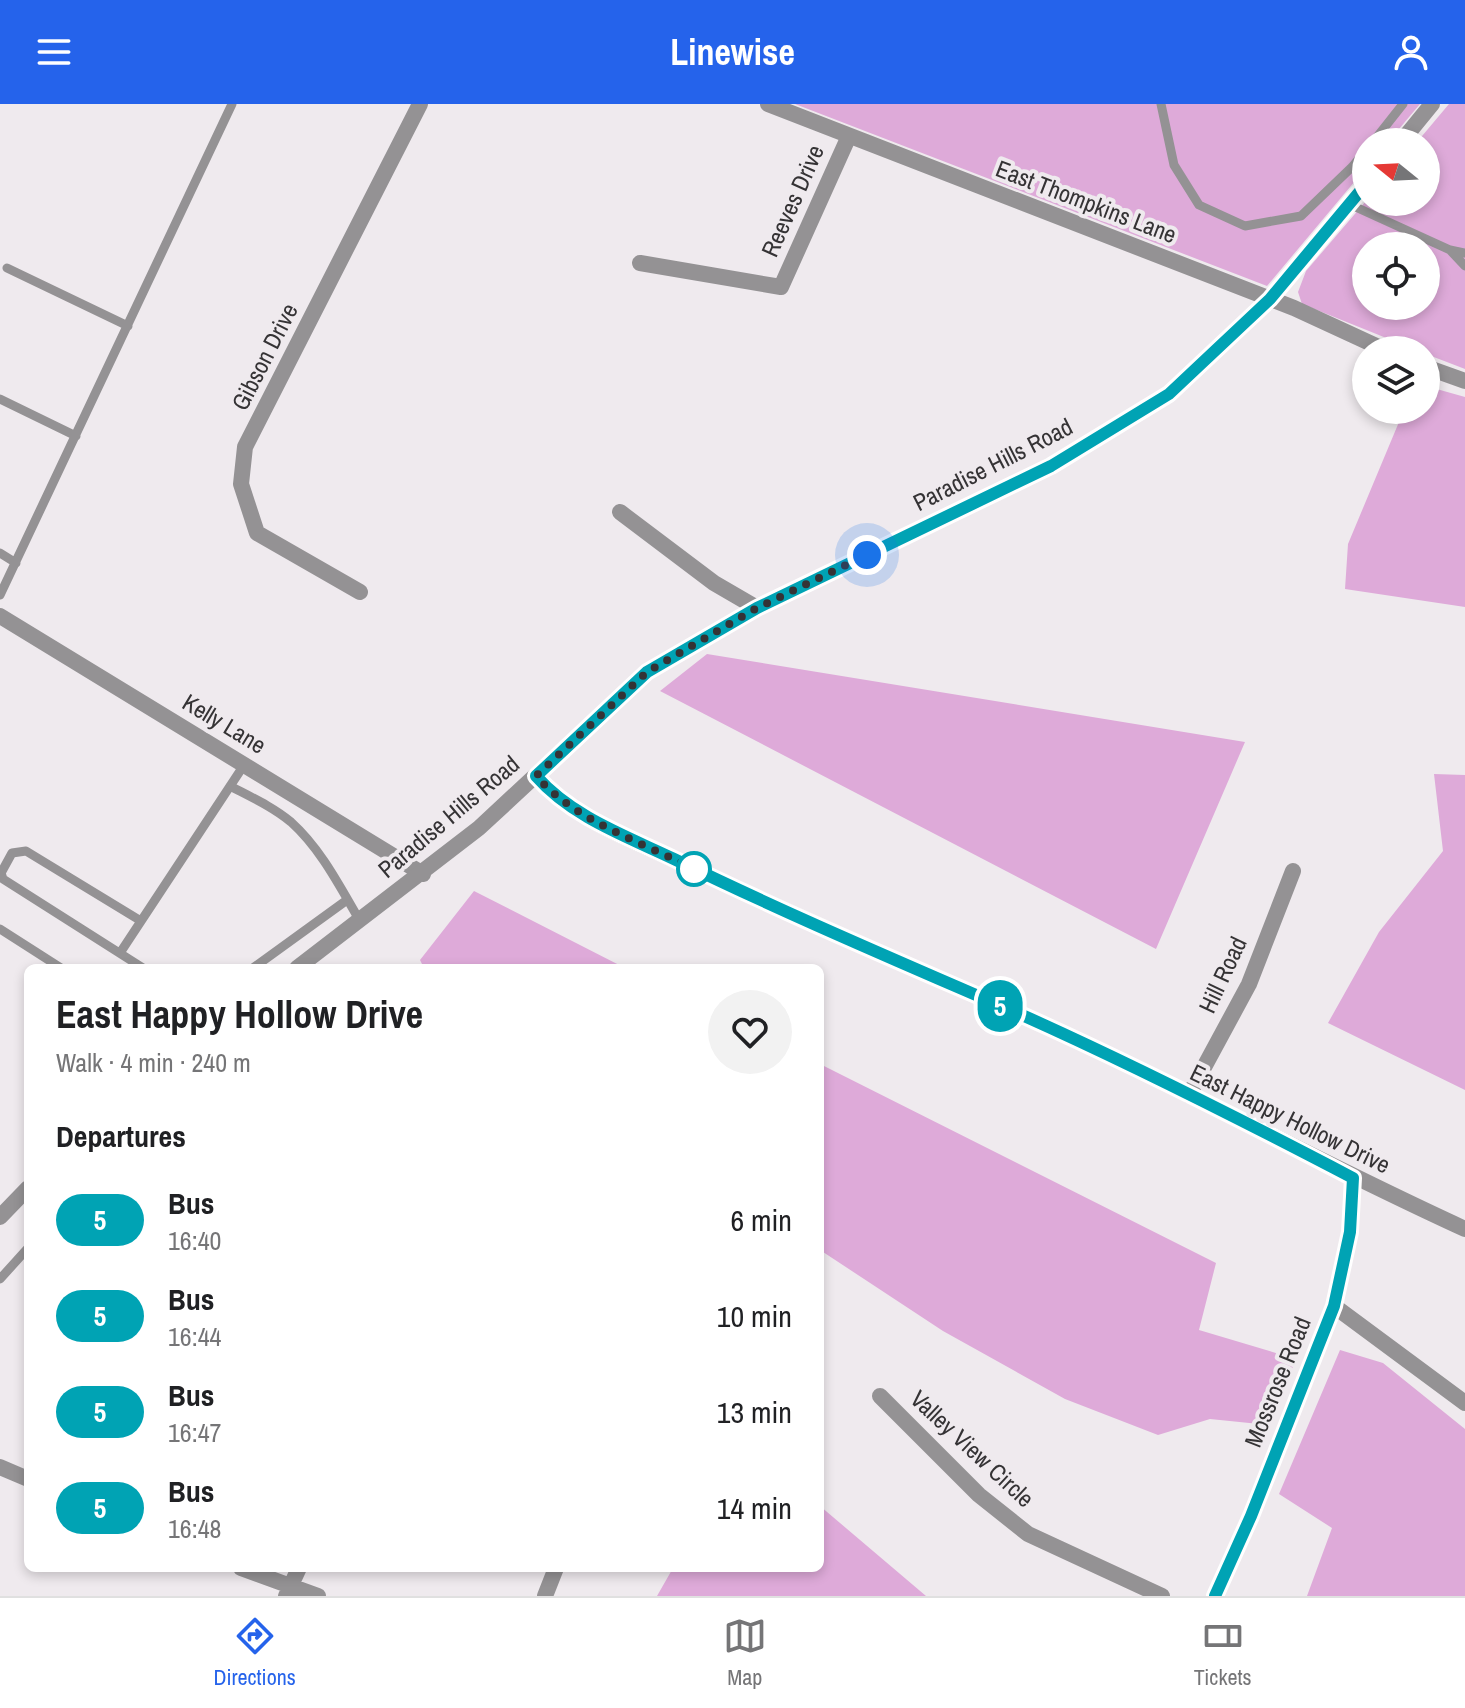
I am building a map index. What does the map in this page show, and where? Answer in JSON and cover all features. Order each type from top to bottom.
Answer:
[{"type":"street","name":"Gibson Drive","points":[[360,592],[257,533],[241,484],[245,447],[420,104]]},
{"type":"street","name":"East Thompkins Lane","points":[[768,104],[1294,308],[1355,336]]},
{"type":"street","points":[[1412,128],[1432,104]]},
{"type":"street","name":"Reeves Drive","points":[[640,263],[781,287],[849,136]]},
{"type":"street","name":"Paradise Hills Road","points":[[302,964],[479,828],[647,672],[757,608],[1051,466],[1169,394],[1270,299],[1352,200]]},
{"type":"street","points":[[1440,372],[1465,381]]},
{"type":"street","points":[[620,512],[714,583],[757,608]]},
{"type":"street","name":"Kelly Lane","points":[[0,616],[423,874]]},
{"type":"street","name":"East Happy Hollow Drive","points":[[536,776],[553,795],[572,809],[635,841],[785,913],[1026,1017],[1353,1178],[1465,1229]]},
{"type":"street","name":"Hill Road","points":[[1189,1095],[1249,984],[1293,871]]},
{"type":"street","name":"Mossrose Road","points":[[1215,1596],[1251,1516],[1334,1306],[1350,1232],[1353,1178]]},
{"type":"street","points":[[0,1217],[24,1192]]},
{"type":"street","points":[[1334,1306],[1465,1403]]},
{"type":"street","name":"Valley View Circle","points":[[880,1396],[979,1495],[1028,1534],[1162,1596]]},
{"type":"street","points":[[0,1467],[24,1477]]},
{"type":"street","points":[[250,1572],[289,1590],[318,1596]]},
{"type":"street","points":[[545,1596],[554,1572]]},
{"type":"lane","points":[[0,595],[232,104]]},
{"type":"lane","points":[[1161,104],[1174,165],[1199,205],[1245,226],[1301,216],[1352,167]]},
{"type":"lane","points":[[1384,128],[1403,104]]},
{"type":"lane","points":[[1349,204],[1450,250],[1465,253]]},
{"type":"lane","points":[[1450,250],[1465,266]]},
{"type":"lane","points":[[7,268],[128,326]]},
{"type":"lane","points":[[0,399],[76,436]]},
{"type":"lane","points":[[0,553],[16,563]]},
{"type":"lane","points":[[120,953],[244,765]]},
{"type":"lane","points":[[230,786],[274,810],[294,825],[326,864],[360,921]]},
{"type":"lane","points":[[137,964],[3,879],[1,873],[12,853],[26,851],[141,921]]},
{"type":"lane","points":[[259,964],[347,900]]},
{"type":"lane","points":[[0,929],[55,964]]},
{"type":"lane","points":[[297,937],[312,957]]},
{"type":"lane","points":[[0,1279],[24,1252]]},
{"type":"shaded area","points":[[795,104],[1420,104],[1400,128],[1352,128],[1352,185],[1267,286]]},
{"type":"shaded area","points":[[1449,104],[1465,104],[1465,369],[1440,359],[1440,336],[1381,336],[1302,304],[1298,292],[1306,271],[1353,216],[1440,216],[1440,128],[1429,128]]},
{"type":"shaded area","points":[[1440,390],[1465,397],[1465,607],[1345,589],[1348,544],[1398,424],[1440,424]]},
{"type":"shaded area","points":[[707,654],[1245,742],[1156,949],[660,691]]},
{"type":"shaded area","points":[[1434,774],[1465,775],[1465,1090],[1328,1023],[1379,932],[1443,851]]},
{"type":"shaded area","points":[[474,891],[617,964],[422,964],[420,960]]},
{"type":"shaded area","points":[[824,1066],[1216,1263],[1199,1330],[1296,1359],[1269,1425],[1210,1419],[1158,1435],[1065,1399],[943,1331],[824,1253]]},
{"type":"shaded area","points":[[1340,1350],[1383,1363],[1465,1429],[1465,1596],[1307,1596],[1332,1528],[1279,1494]]},
{"type":"shaded area","points":[[824,1509],[926,1596],[657,1596],[671,1572],[824,1572]]},
{"type":"bus line","name":"5","points":[[1215,1596],[1251,1516],[1334,1306],[1350,1232],[1353,1178],[1026,1017],[785,913],[635,841],[572,809],[553,795],[536,776],[647,672],[757,608],[1051,466],[1169,394],[1270,299],[1352,201]]},
{"type":"route","points":[[694,869],[572,809],[553,795],[536,776],[647,672],[757,608],[867,555]]}]
